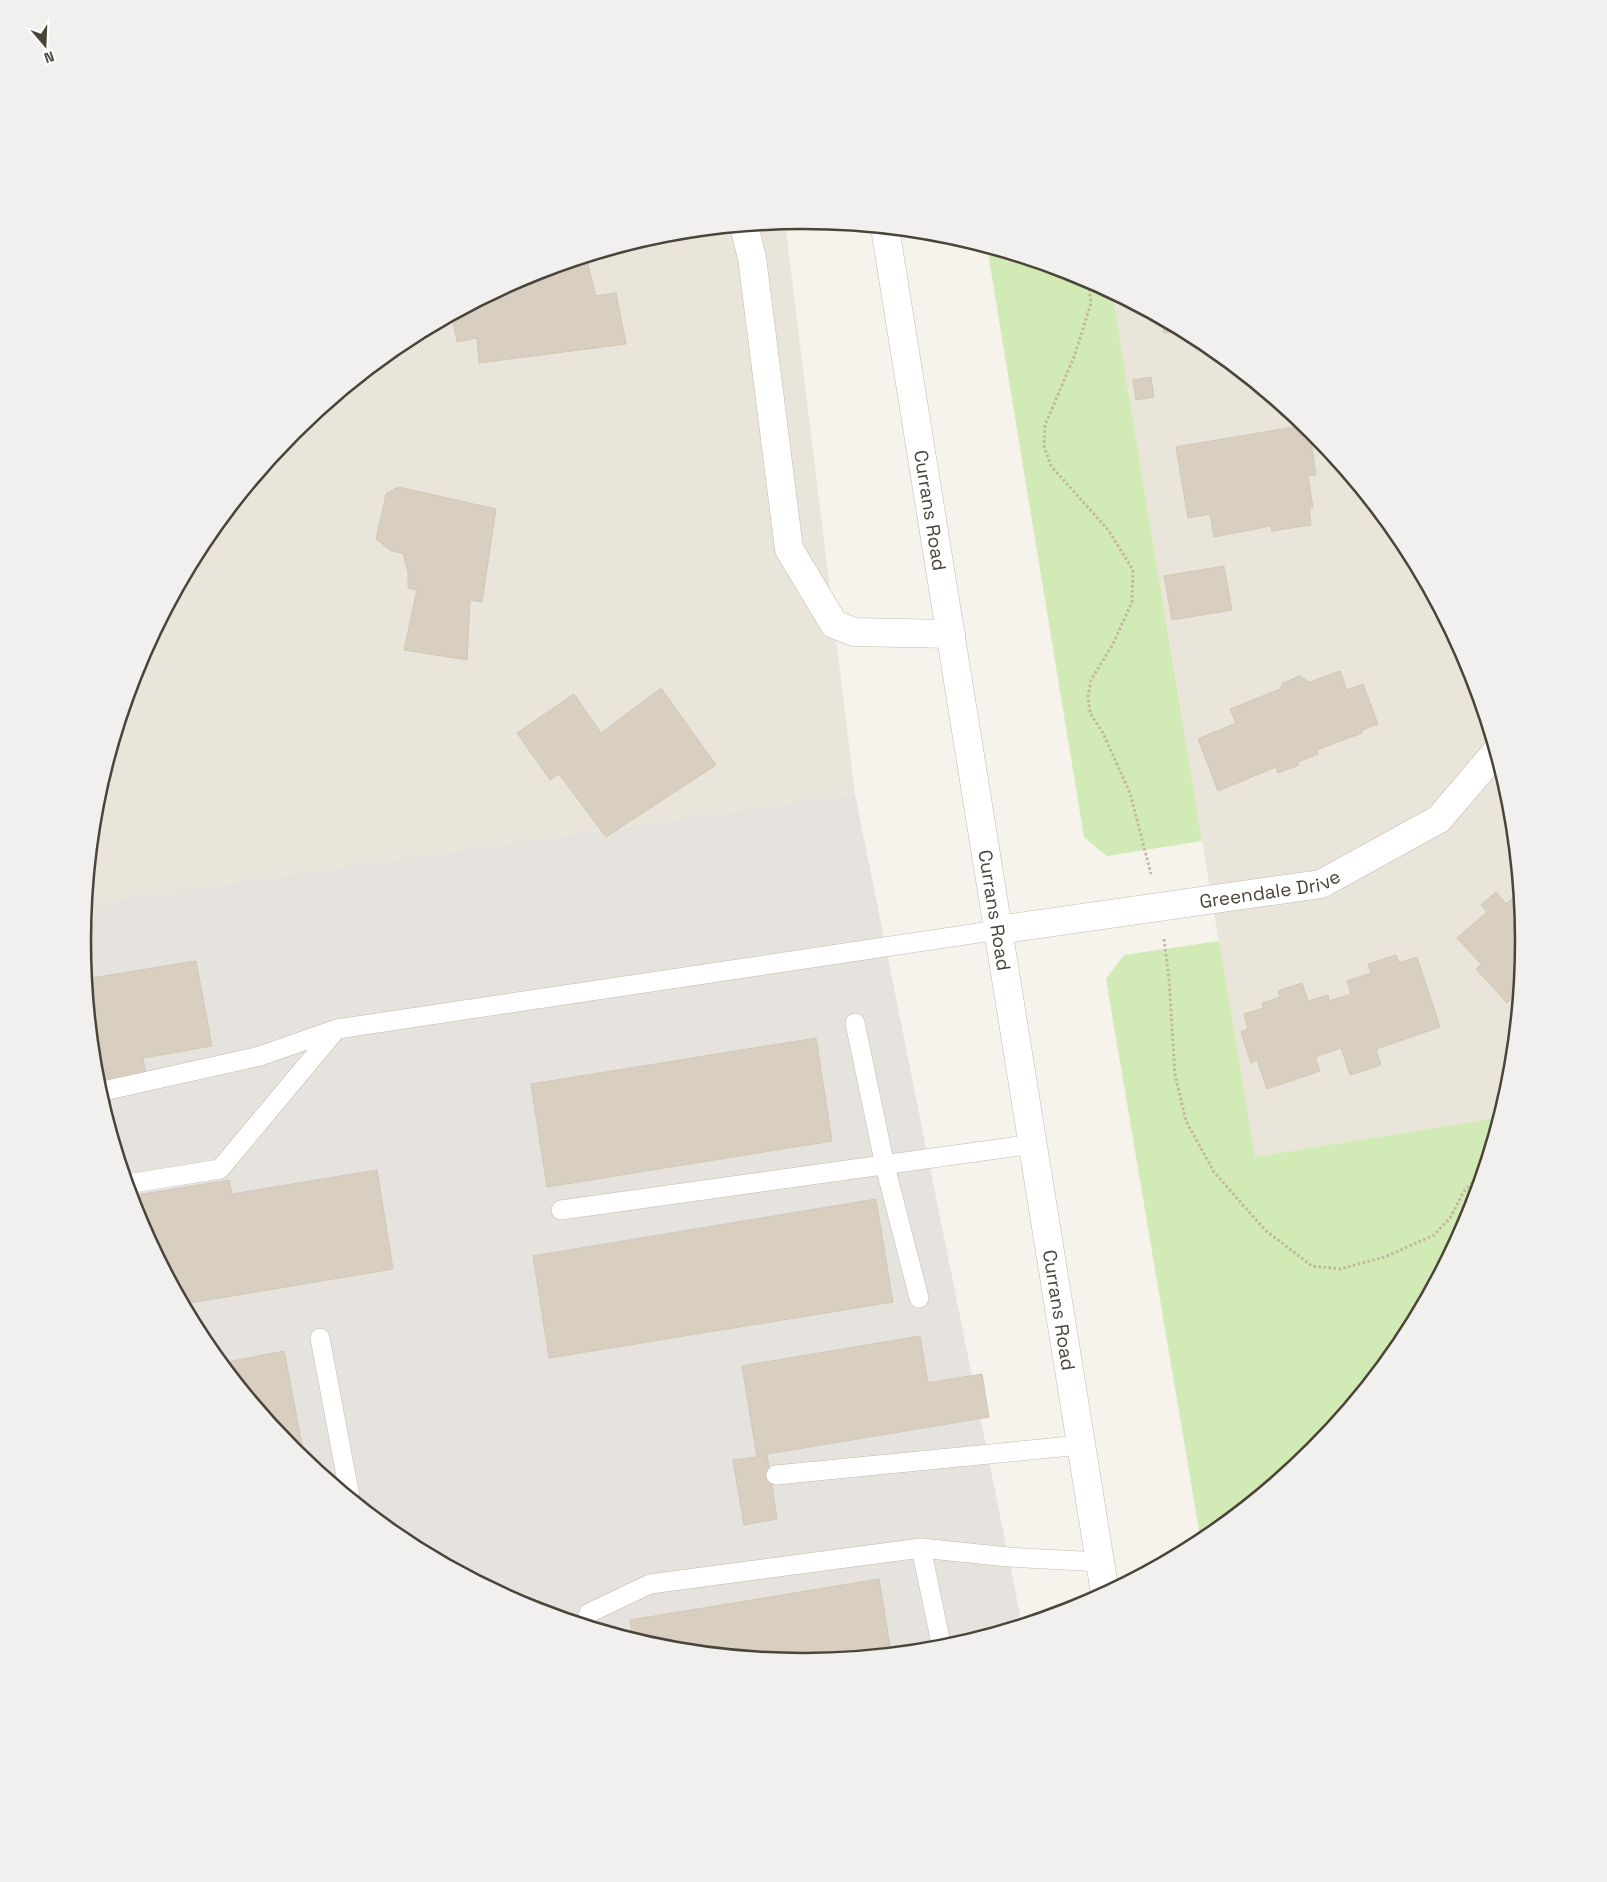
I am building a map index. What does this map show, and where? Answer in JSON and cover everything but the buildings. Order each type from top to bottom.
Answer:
[{"type":"street","points":[[746,231],[749,241],[790,549],[834,624],[854,632],[951,634]]},
{"type":"street","name":"Currans Road","points":[[886,234],[1104,1587]]},
{"type":"street","name":"Greendale Drive","points":[[998,930],[1321,884],[1440,819],[1491,758]]},
{"type":"lane","points":[[107,1090],[260,1056],[337,1029],[998,930]]},
{"type":"lane","points":[[855,1023],[885,1166],[919,1298]]},
{"type":"lane","points":[[134,1183],[220,1169],[337,1029]]},
{"type":"lane","points":[[561,1210],[1033,1144]]},
{"type":"lane","points":[[320,1338],[348,1488]]},
{"type":"lane","points":[[776,1475],[1081,1445]]},
{"type":"lane","points":[[587,1619],[589,1613],[650,1584],[921,1548],[1008,1557],[1100,1562]]},
{"type":"lane","points":[[921,1548],[940,1640]]},
{"type":"path","points":[[1089,289],[1091,303],[1074,357],[1045,425],[1044,446],[1051,466],[1109,531],[1133,570],[1132,602],[1113,644],[1091,680],[1088,697],[1090,713],[1103,734],[1130,793],[1159,907],[1169,979],[1175,1076],[1186,1121],[1214,1172],[1265,1230],[1312,1266],[1340,1269],[1385,1257],[1434,1235],[1450,1218],[1464,1191],[1474,1181]]},
{"type":"shaded area","points":[[786,229],[855,794],[93,903],[97,848],[105,802],[129,712],[145,668],[187,585],[211,545],[238,507],[268,471],[300,437],[370,376],[447,324],[488,302],[531,283],[619,253],[665,242],[711,235],[757,230]]},
{"type":"shaded area","points":[[1113,299],[1160,324],[1237,376],[1307,437],[1369,507],[1396,545],[1420,585],[1462,668],[1478,712],[1491,757],[1502,802],[1510,848],[1516,941],[1514,988],[1510,1034],[1493,1115],[1489,1119],[1254,1157]]},
{"type":"shaded area","points":[[855,794],[1021,1619],[942,1640],[850,1652],[757,1652],[665,1640],[619,1629],[575,1615],[531,1599],[488,1580],[447,1558],[370,1506],[300,1445],[238,1375],[211,1337],[187,1297],[145,1214],[129,1170],[116,1125],[105,1080],[97,1034],[91,941],[93,903]]},
{"type":"green space","points":[[988,253],[1076,283],[1113,299],[1202,841],[1107,856],[1084,837]]},
{"type":"green space","points":[[1219,941],[1255,1157],[1489,1119],[1493,1115],[1478,1170],[1462,1214],[1420,1297],[1396,1337],[1369,1375],[1307,1445],[1237,1506],[1199,1533],[1106,979],[1124,955]]}]
